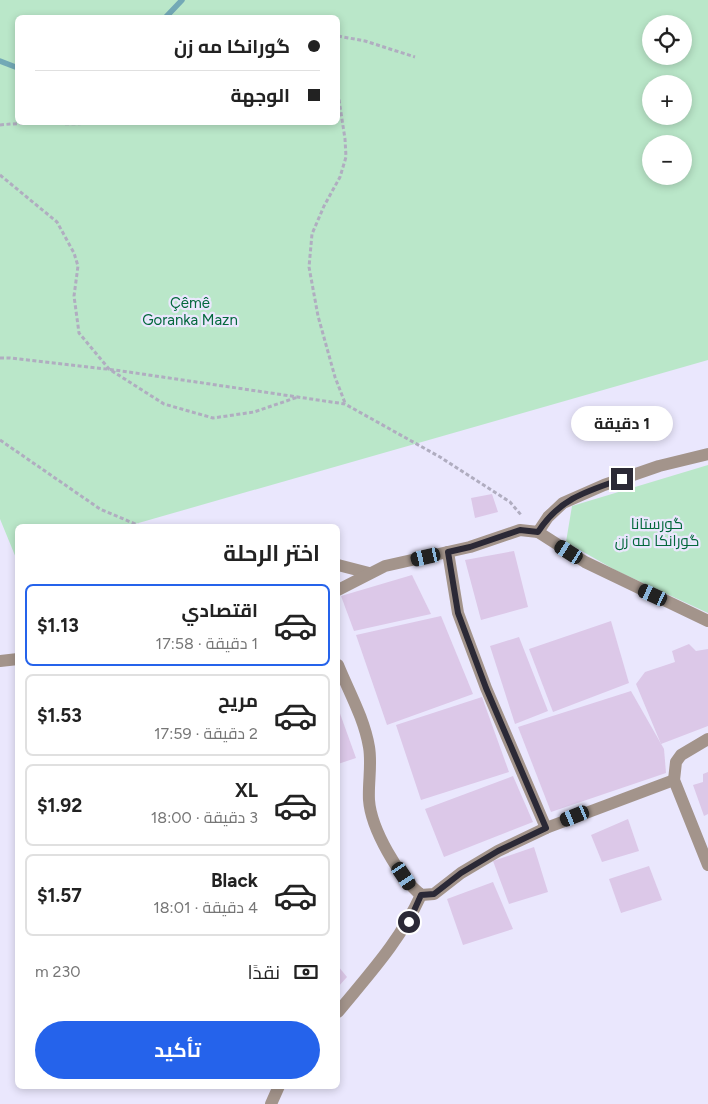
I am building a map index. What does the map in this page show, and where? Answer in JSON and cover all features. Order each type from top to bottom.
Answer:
[{"type":"street","points":[[538,532],[548,517],[563,503],[604,485],[650,469],[708,454]]},
{"type":"street","points":[[340,589],[385,566],[470,547],[520,530],[538,532],[585,562],[708,621]]},
{"type":"street","points":[[448,552],[458,613],[486,688],[546,828]]},
{"type":"street","points":[[340,566],[369,573]]},
{"type":"street","points":[[0,661],[15,659]]},
{"type":"street","points":[[340,670],[360,714],[369,748],[369,803],[374,825],[411,886],[421,895],[434,894],[468,869],[498,851],[546,828],[674,780]]},
{"type":"street","points":[[708,739],[681,755],[676,762],[674,780],[708,865]]},
{"type":"street","points":[[340,1010],[390,950],[409,922],[421,895]]},
{"type":"street","points":[[271,1104],[278,1089]]},
{"type":"path","points":[[340,36],[365,41],[415,57]]},
{"type":"path","points":[[340,104],[346,138],[346,157],[340,177],[324,206],[312,234],[308,267],[318,316],[335,377],[345,404]]},
{"type":"path","points":[[0,125],[15,124]]},
{"type":"path","points":[[0,175],[57,222],[74,253],[78,266],[74,296],[79,334],[109,369],[164,404],[214,418],[254,412],[298,397]]},
{"type":"path","points":[[0,358],[109,369],[345,404],[440,457],[510,502],[538,532]]},
{"type":"path","points":[[0,440],[100,509],[135,524]]},
{"type":"green space","name":"Çêmê Goranka Mazn","points":[[0,0],[708,0],[708,360],[135,524],[15,524],[15,556],[0,519]]},
{"type":"green space","name":"گورستانا گورانكا مه زن","points":[[708,465],[708,613],[615,570],[566,542],[572,506]]},
{"type":"building","points":[[492,494],[498,512],[475,518],[471,498]]},
{"type":"building","points":[[514,551],[528,607],[481,620],[465,560]]},
{"type":"building","points":[[412,575],[431,614],[354,631],[341,596]]},
{"type":"building","points":[[441,616],[473,694],[387,725],[356,635]]},
{"type":"building","points":[[611,621],[629,683],[553,712],[529,649]]},
{"type":"building","points":[[519,637],[548,711],[515,724],[490,646]]},
{"type":"building","points":[[689,644],[696,651],[708,649],[708,726],[661,744],[636,684],[645,672],[675,662],[672,651]]},
{"type":"building","points":[[631,691],[664,749],[666,773],[551,812],[518,727]]},
{"type":"building","points":[[482,697],[509,772],[421,800],[396,725]]},
{"type":"building","points":[[340,714],[356,758],[340,763]]},
{"type":"building","points":[[708,772],[708,814],[704,816],[693,785],[703,782],[703,774]]},
{"type":"building","points":[[513,776],[533,822],[444,857],[425,809]]},
{"type":"building","points":[[628,819],[639,851],[602,862],[591,835]]},
{"type":"building","points":[[534,847],[548,892],[509,904],[493,861]]},
{"type":"building","points":[[649,866],[662,900],[621,913],[609,879]]},
{"type":"building","points":[[493,882],[513,929],[463,945],[447,899]]},
{"type":"building","points":[[340,968],[347,977],[340,985]]},
{"type":"waterway","points":[[168,15],[182,0]]},
{"type":"waterway","points":[[0,61],[15,67]]},
{"type":"route","points":[[409,922],[421,895],[434,894],[461,873],[498,851],[546,828],[486,688],[458,613],[448,552],[470,547],[520,530],[538,532],[548,517],[563,503],[622,479]]}]
